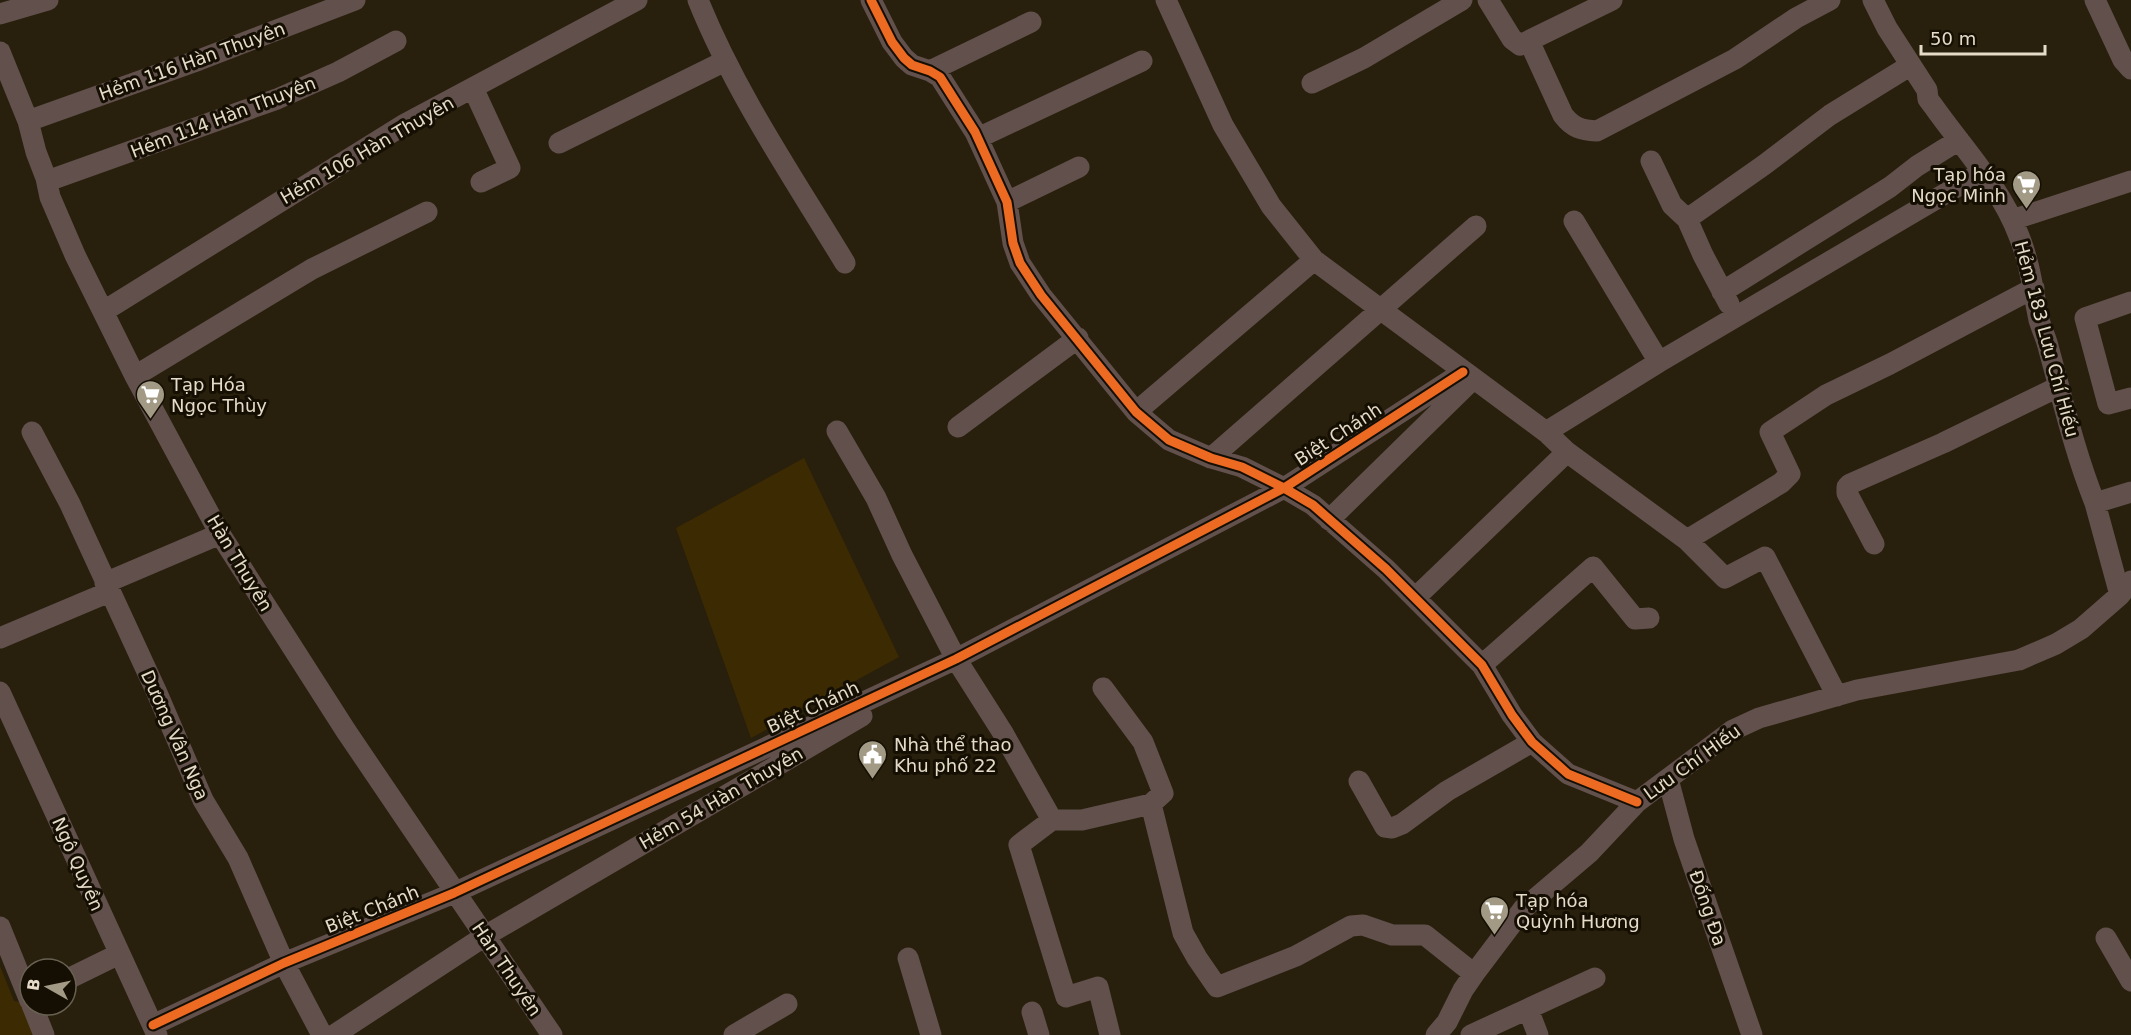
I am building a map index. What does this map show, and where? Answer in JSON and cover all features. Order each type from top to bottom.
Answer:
[{"type":"street","points":[[0,14],[48,0]]},
{"type":"street","name":"Hẻm 116 Hàn Thuyên","points":[[28,121],[355,0]]},
{"type":"street","name":"Hẻm 106 Hàn Thuyên","points":[[104,311],[405,124],[637,0]]},
{"type":"street","points":[[698,0],[751,112],[844,263]]},
{"type":"street","points":[[871,0],[892,42],[904,58],[912,65],[940,77],[978,138],[1007,202],[1013,243],[1020,263],[1041,295],[1136,412],[1169,441],[1242,468],[1284,488],[1312,505],[1386,569],[1482,665],[1512,715],[1532,742],[1568,774],[1637,802]]},
{"type":"street","points":[[1312,83],[1364,58],[1462,0]]},
{"type":"street","points":[[1488,0],[1512,39],[1520,45],[1612,0]]},
{"type":"street","points":[[1529,41],[1563,115],[1571,125],[1582,130],[1597,131],[1735,59],[1796,18],[1830,0]]},
{"type":"street","name":"Hẻm 183 Lưu Chí Hiếu","points":[[1873,0],[1883,22],[1927,90],[1928,99],[1982,172],[2020,237],[2034,288],[2040,321],[2080,464],[2125,588]]},
{"type":"street","points":[[2095,0],[2123,60],[2131,69]]},
{"type":"street","points":[[1170,6],[1203,84],[1232,141],[1271,206],[1314,260],[1687,540],[1725,578],[1765,557],[1837,696]]},
{"type":"street","points":[[930,71],[1032,22]]},
{"type":"street","name":"Hẻm 114 Hàn Thuyên","points":[[46,178],[53,180],[278,99],[338,72],[396,41]]},
{"type":"street","name":"Hàn Thuyên","points":[[0,52],[28,121],[50,197],[75,255],[135,376],[220,534],[346,731],[552,1035]]},
{"type":"street","points":[[559,143],[725,61]]},
{"type":"street","points":[[978,138],[1142,61]]},
{"type":"street","points":[[1687,219],[1830,115],[1911,65]]},
{"type":"street","points":[[473,88],[510,168],[481,182]]},
{"type":"street","points":[[1722,292],[1959,140]]},
{"type":"street","points":[[1651,161],[1672,205],[1687,219],[1736,318]]},
{"type":"street","points":[[1007,202],[1079,167]]},
{"type":"street","points":[[1546,432],[1659,362],[1982,172]]},
{"type":"street","points":[[2012,220],[2131,181]]},
{"type":"street","points":[[135,376],[312,269],[427,212]]},
{"type":"street","points":[[1574,221],[1659,362]]},
{"type":"street","points":[[1211,458],[1476,226]]},
{"type":"street","points":[[1136,412],[1314,260]]},
{"type":"street","points":[[1687,540],[1780,483],[1790,474],[1770,432],[1826,395],[2034,288]]},
{"type":"street","points":[[2131,302],[2085,318],[2108,404],[2131,398]]},
{"type":"street","points":[[958,427],[1078,338]]},
{"type":"street","points":[[1329,520],[1468,376]]},
{"type":"street","name":"Biệt Chánh","points":[[155,1030],[284,963],[454,893],[956,659],[1284,488],[1468,376]]},
{"type":"street","points":[[1874,544],[1848,493],[1847,487],[1850,484],[1943,443],[2058,387]]},
{"type":"street","points":[[837,431],[876,498],[902,555],[956,659],[1003,733],[1052,820]]},
{"type":"street","name":"Dương Vân Nga","points":[[32,432],[70,504],[157,693],[203,800],[238,858],[284,963],[322,1035]]},
{"type":"street","points":[[1415,598],[1567,452]]},
{"type":"street","points":[[2095,502],[2131,492]]},
{"type":"street","points":[[0,638],[220,534]]},
{"type":"street","points":[[1482,665],[1593,567],[1635,619],[1649,618]]},
{"type":"street","name":"Lưu Chí Hiếu","points":[[1444,1031],[1463,990],[1523,909],[1589,853],[1637,802],[1732,730],[1746,723],[1837,696],[2019,660],[2056,644],[2081,629],[2125,588]]},
{"type":"street","name":"Hẻm 54 Hàn Thuyên","points":[[334,1035],[485,936],[956,659]]},
{"type":"street","points":[[1103,688],[1143,742],[1163,793],[1151,804],[1082,820],[1052,820],[1019,845],[1066,997],[1098,987],[1110,1035]]},
{"type":"street","name":"Ngô Quyền","points":[[0,692],[155,1030]]},
{"type":"street","points":[[1359,781],[1384,827],[1392,828],[1402,824],[1465,780],[1532,742]]},
{"type":"street","name":"Đống Đa","points":[[1668,779],[1684,838],[1752,1035]]},
{"type":"street","points":[[1151,804],[1183,933],[1217,987],[1296,956],[1351,926],[1363,925],[1392,935],[1425,935],[1474,974]]},
{"type":"street","points":[[0,927],[18,971]]},
{"type":"street","points":[[2106,938],[2131,981]]},
{"type":"street","points":[[78,974],[119,954]]},
{"type":"street","points":[[908,958],[931,1035]]},
{"type":"street","points":[[1470,1035],[1595,978]]},
{"type":"street","points":[[734,1035],[787,1004]]},
{"type":"street","points":[[1528,1009],[1538,1035]]},
{"type":"street","points":[[1032,1012],[1039,1035]]},
{"type":"street","points":[[37,1017],[44,1035]]},
{"type":"shaded area","points":[[804,458],[899,657],[751,738],[676,528]]},
{"type":"shaded area","points":[[0,966],[14,1001],[18,1002],[18,1017],[32,1017],[38,1032],[31,1035],[0,1035]]},
{"type":"cycle path","points":[[871,0],[892,42],[904,58],[912,65],[940,77],[975,132],[1007,202],[1013,243],[1020,263],[1041,295],[1136,412],[1169,440],[1211,458],[1242,467],[1313,505],[1386,569],[1482,665],[1512,715],[1532,742],[1568,774],[1637,802]]},
{"type":"cycle path","points":[[153,1025],[284,963],[454,893],[956,659],[1284,488],[1463,372]]},
{"type":"place","name":"Tạp hóa Ngọc Minh","points":[[2027,210]]},
{"type":"place","name":"Tạp Hóa Ngọc Thùy","points":[[150,420]]},
{"type":"place","name":"Nhà thể thao Khu phố 22","points":[[873,780]]},
{"type":"place","name":"Tạp hóa Quỳnh Hương","points":[[1495,936]]}]
